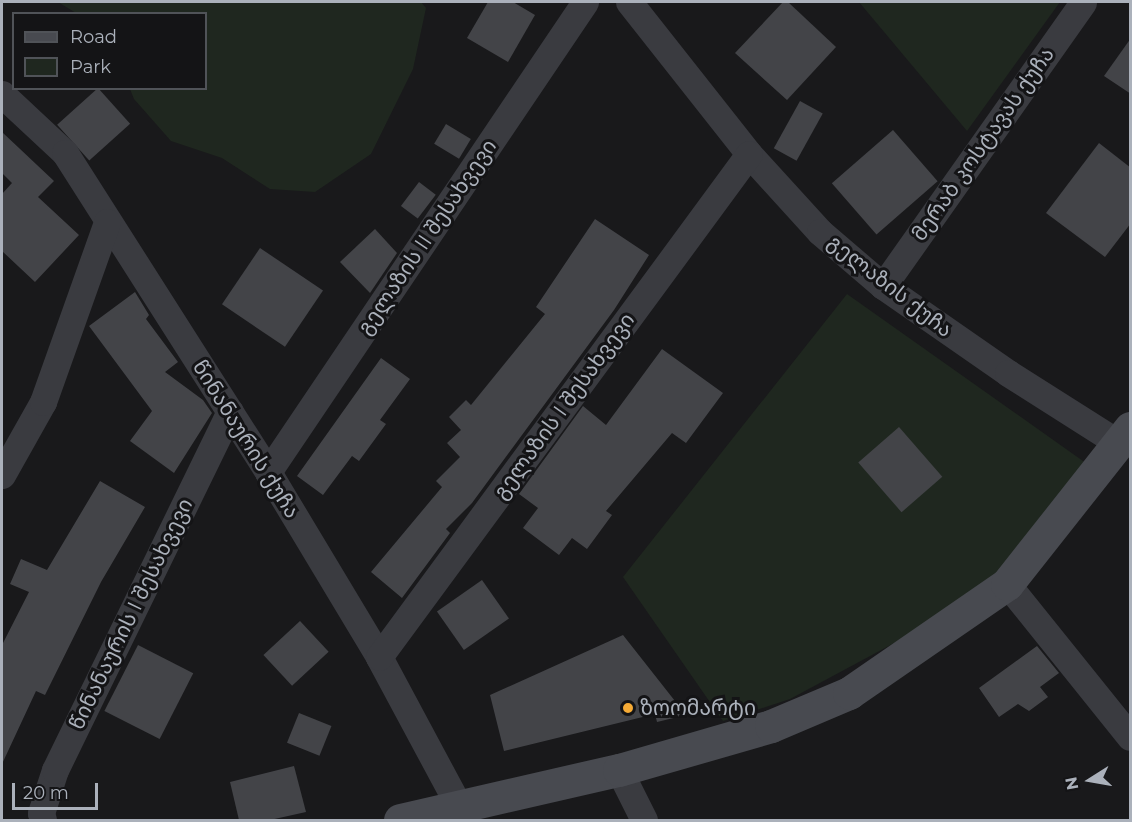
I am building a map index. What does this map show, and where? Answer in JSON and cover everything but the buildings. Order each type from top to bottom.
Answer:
[{"type":"main road","points":[[400,820],[619,770],[771,726],[849,693],[1006,584],[1125,436]]},
{"type":"street","name":"გელაზის II შესახვევი","points":[[268,472],[585,2]]},
{"type":"street","name":"გელაზის ქუჩა","points":[[630,2],[748,154],[820,232],[883,286],[1008,373],[1125,436]]},
{"type":"street","name":"მერაბ კოსტავას ქუჩა","points":[[883,286],[1083,2]]},
{"type":"street","name":"წინანაურის ქუჩა","points":[[2,94],[65,153],[268,472],[379,657],[459,806]]},
{"type":"street","name":"გელაზის I შესახვევი","points":[[379,657],[748,154]]},
{"type":"street","points":[[2,475],[43,402],[107,222]]},
{"type":"street","name":"წინანაურის I შესახვევი","points":[[43,820],[41,813],[55,770],[230,411]]},
{"type":"street","points":[[1006,584],[1131,737]]},
{"type":"street","points":[[619,770],[644,820]]},
{"type":"green space","points":[[58,2],[421,2],[426,8],[413,69],[371,154],[315,192],[270,189],[222,158],[171,141],[134,99],[130,90],[207,90],[207,12],[74,12]]},
{"type":"green space","points":[[859,2],[1060,2],[967,131]]},
{"type":"green space","points":[[847,294],[1090,466],[1019,559],[911,634],[790,699],[723,721],[623,577]]},
{"type":"place","name":"ზოომარტი","points":[[628,708]]}]
